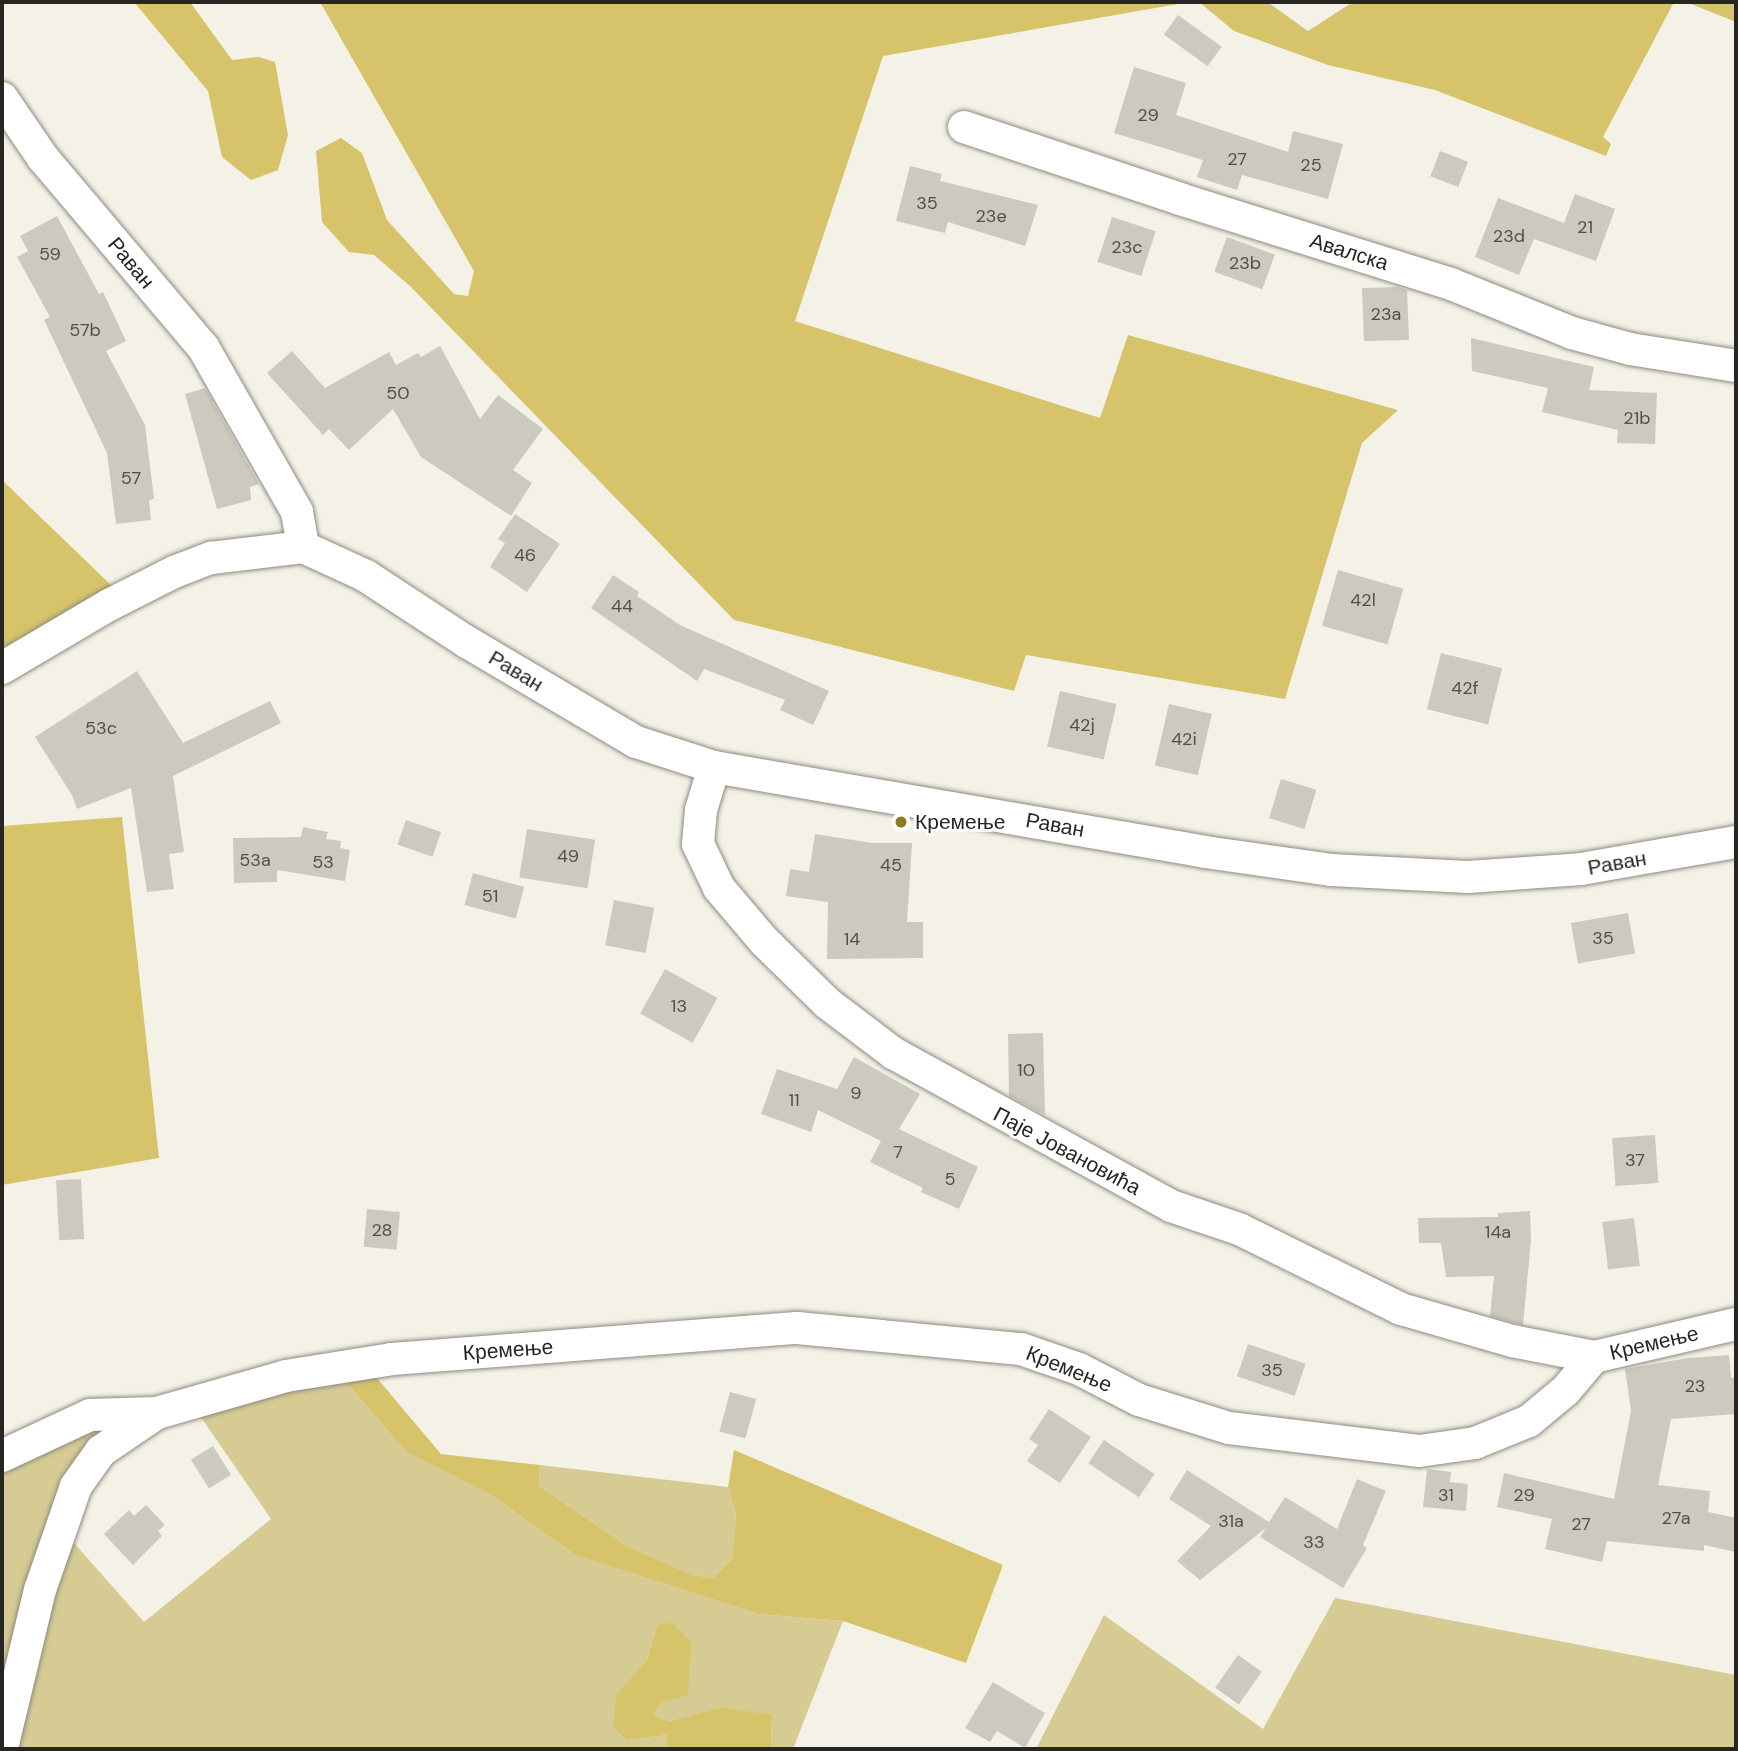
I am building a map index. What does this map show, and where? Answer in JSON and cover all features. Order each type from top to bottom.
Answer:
[{"type":"street","name":"Раван","points":[[2,98],[43,158],[203,346],[297,512],[303,548],[366,576],[467,642],[636,742],[714,767],[1205,852],[1331,870],[1468,877],[1569,870],[1736,842]]},
{"type":"street","name":"Авалска","points":[[964,128],[1451,284],[1572,333],[1643,352],[1736,366]]},
{"type":"street","points":[[2,668],[109,605],[174,572],[211,558],[303,548]]},
{"type":"street","name":"Паје Јовановића","points":[[714,767],[701,810],[698,844],[719,888],[764,941],[827,1003],[893,1053],[1171,1206],[1239,1229],[1401,1309],[1512,1341],[1594,1357]]},
{"type":"street","name":"Кремење","points":[[2,1456],[90,1415],[157,1413],[286,1376],[392,1359],[797,1328],[1021,1349],[1079,1369],[1139,1400],[1228,1428],[1419,1451],[1475,1443],[1529,1421],[1566,1390],[1594,1357],[1736,1324]]},
{"type":"street","name":"Кремење","points":[[2,1748],[40,1591],[76,1486],[101,1451],[157,1413]]},
{"type":"shaded area","points":[[134,2],[190,2],[232,60],[259,57],[275,62],[288,135],[278,170],[251,180],[222,157],[208,91]]},
{"type":"shaded area","points":[[320,2],[1178,4],[883,56],[795,321],[1100,418],[1128,335],[1398,410],[1362,443],[1285,699],[1026,655],[1014,691],[734,620],[411,287],[374,255],[349,252],[322,222],[316,151],[341,138],[362,153],[387,220],[454,294],[468,296],[474,271]]},
{"type":"shaded area","points":[[1199,2],[1267,2],[1308,31],[1353,2],[1674,2],[1603,137],[1611,144],[1606,156],[1435,90],[1328,65],[1234,31]]},
{"type":"shaded area","points":[[1686,2],[1736,2],[1736,22]]},
{"type":"shaded area","points":[[2,480],[112,586],[2,650]]},
{"type":"shaded area","points":[[122,817],[159,1158],[2,1185],[2,826]]},
{"type":"shaded area","points":[[371,1371],[441,1454],[540,1465],[539,1486],[627,1546],[693,1575],[713,1578],[732,1559],[736,1514],[728,1487],[734,1450],[1003,1565],[966,1663],[843,1621],[758,1614],[575,1555],[491,1495],[406,1452],[341,1376]]},
{"type":"shaded area","points":[[341,1376],[406,1452],[491,1495],[575,1555],[758,1614],[843,1621],[793,1749],[775,1749],[771,1746],[772,1716],[721,1707],[669,1721],[654,1715],[662,1702],[657,1625],[647,1660],[618,1694],[628,1740],[668,1735],[667,1749],[6,1749],[66,1534],[144,1622],[271,1519],[196,1410]]},
{"type":"shaded area","points":[[95,1419],[108,1440],[2,1729],[2,1463]]},
{"type":"shaded area","points":[[540,1465],[728,1487],[736,1514],[732,1559],[713,1578],[693,1575],[627,1546],[539,1486]]},
{"type":"shaded area","points":[[1335,1598],[1736,1675],[1736,1749],[1036,1749],[1104,1615],[1263,1729]]},
{"type":"shaded area","points":[[672,1623],[691,1642],[688,1695],[662,1702],[654,1715],[669,1721],[721,1707],[772,1715],[771,1746],[775,1749],[667,1749],[667,1735],[628,1740],[613,1727],[617,1694],[647,1660],[657,1625]]},
{"type":"building","points":[[1178,15],[1222,47],[1208,66],[1164,34]]},
{"type":"building","points":[[1134,67],[1186,83],[1176,115],[1288,152],[1293,131],[1343,144],[1328,199],[1242,175],[1237,190],[1197,177],[1203,160],[1114,133]]},
{"type":"building","points":[[1440,151],[1468,162],[1458,187],[1430,176]]},
{"type":"building","points":[[910,166],[942,174],[940,181],[1038,205],[1025,246],[948,222],[945,233],[896,221]]},
{"type":"building","points":[[1575,194],[1615,209],[1596,261],[1534,239],[1519,275],[1475,257],[1498,198],[1564,223]]},
{"type":"building","points":[[57,216],[99,294],[103,292],[126,341],[106,351],[145,425],[154,499],[149,500],[151,520],[116,524],[107,453],[44,320],[50,317],[17,257],[28,251],[20,236]]},
{"type":"building","points":[[1112,217],[1156,231],[1141,276],[1097,262]]},
{"type":"building","points":[[1227,237],[1275,254],[1262,289],[1214,272]]},
{"type":"building","points":[[1398,287],[1407,290],[1409,340],[1364,341],[1362,288]]},
{"type":"building","points":[[1471,338],[1594,367],[1589,390],[1657,393],[1655,444],[1617,443],[1618,430],[1542,412],[1548,388],[1472,371]]},
{"type":"building","points":[[440,346],[480,419],[498,395],[543,429],[513,470],[532,483],[511,516],[421,457],[393,409],[349,450],[329,429],[323,435],[267,373],[292,351],[325,388],[389,352],[396,365],[418,353],[421,357]]},
{"type":"building","points":[[205,388],[259,484],[250,487],[251,500],[217,509],[185,394]]},
{"type":"building","points":[[515,514],[560,544],[527,592],[490,567],[505,543],[498,539]]},
{"type":"building","points":[[1338,570],[1403,589],[1387,644],[1322,626]]},
{"type":"building","points":[[613,575],[639,592],[637,596],[680,625],[829,691],[813,725],[780,710],[785,700],[704,669],[697,681],[591,608]]},
{"type":"building","points":[[1441,653],[1502,668],[1488,725],[1427,709]]},
{"type":"building","points":[[137,671],[183,743],[270,701],[281,723],[173,776],[184,852],[169,854],[174,889],[147,892],[131,788],[77,809],[72,795],[35,737]]},
{"type":"building","points":[[1060,691],[1117,704],[1104,760],[1047,747]]},
{"type":"building","points":[[1169,704],[1212,714],[1198,775],[1155,765]]},
{"type":"building","points":[[1281,779],[1316,790],[1304,829],[1269,818]]},
{"type":"building","points":[[406,820],[441,832],[433,857],[398,845]]},
{"type":"building","points":[[303,827],[328,832],[326,839],[341,841],[340,848],[350,850],[345,881],[277,870],[277,882],[234,883],[233,838],[301,837]]},
{"type":"building","points":[[527,829],[595,840],[587,888],[519,877]]},
{"type":"building","points":[[815,834],[872,843],[912,843],[907,922],[923,922],[923,958],[827,959],[828,902],[786,896],[790,869],[809,872]]},
{"type":"building","points":[[473,873],[524,887],[516,919],[464,905]]},
{"type":"building","points":[[614,900],[654,908],[645,953],[605,945]]},
{"type":"building","points":[[1628,913],[1635,953],[1578,963],[1571,923]]},
{"type":"building","points":[[665,969],[717,998],[693,1043],[640,1014]]},
{"type":"building","points":[[1043,1033],[1045,1115],[1009,1096],[1008,1034]]},
{"type":"building","points":[[854,1057],[920,1094],[899,1129],[978,1167],[959,1209],[921,1192],[923,1188],[870,1162],[881,1141],[818,1110],[811,1132],[761,1114],[777,1069],[837,1089]]},
{"type":"building","points":[[1655,1135],[1658,1183],[1615,1186],[1612,1138]]},
{"type":"building","points":[[81,1179],[84,1239],[59,1240],[56,1180]]},
{"type":"building","points":[[367,1209],[400,1212],[397,1250],[364,1247]]},
{"type":"building","points":[[1530,1211],[1531,1240],[1523,1325],[1490,1316],[1494,1276],[1446,1277],[1441,1243],[1419,1243],[1418,1218],[1498,1217],[1498,1213]]},
{"type":"building","points":[[1634,1218],[1640,1266],[1608,1270],[1602,1222]]},
{"type":"building","points":[[1248,1344],[1306,1364],[1295,1396],[1237,1376]]},
{"type":"building","points":[[1729,1355],[1731,1378],[1736,1377],[1736,1414],[1671,1419],[1658,1485],[1710,1491],[1708,1512],[1736,1518],[1736,1552],[1704,1545],[1704,1551],[1607,1541],[1602,1562],[1545,1549],[1552,1519],[1497,1507],[1504,1473],[1614,1499],[1631,1411],[1625,1369],[1688,1358]]},
{"type":"building","points":[[730,1392],[756,1399],[745,1439],[719,1432]]},
{"type":"building","points":[[1049,1409],[1091,1437],[1060,1483],[1027,1461],[1038,1445],[1029,1439]]},
{"type":"building","points":[[1104,1440],[1155,1474],[1139,1497],[1088,1463]]},
{"type":"building","points":[[213,1446],[231,1475],[209,1489],[191,1460]]},
{"type":"building","points":[[1427,1469],[1451,1472],[1450,1482],[1468,1484],[1466,1511],[1423,1507]]},
{"type":"building","points":[[1187,1470],[1269,1522],[1285,1497],[1337,1529],[1357,1479],[1386,1491],[1363,1545],[1367,1548],[1343,1588],[1260,1537],[1266,1528],[1200,1580],[1177,1561],[1211,1526],[1169,1499]]},
{"type":"building","points":[[146,1505],[165,1525],[158,1531],[162,1536],[133,1565],[104,1534],[129,1510],[134,1516]]},
{"type":"building","points":[[1238,1655],[1262,1672],[1239,1704],[1215,1688]]},
{"type":"building","points":[[993,1682],[1045,1713],[1025,1748],[997,1731],[990,1742],[965,1728]]},
{"type":"place","name":"Кремење","points":[[901,822]]}]
